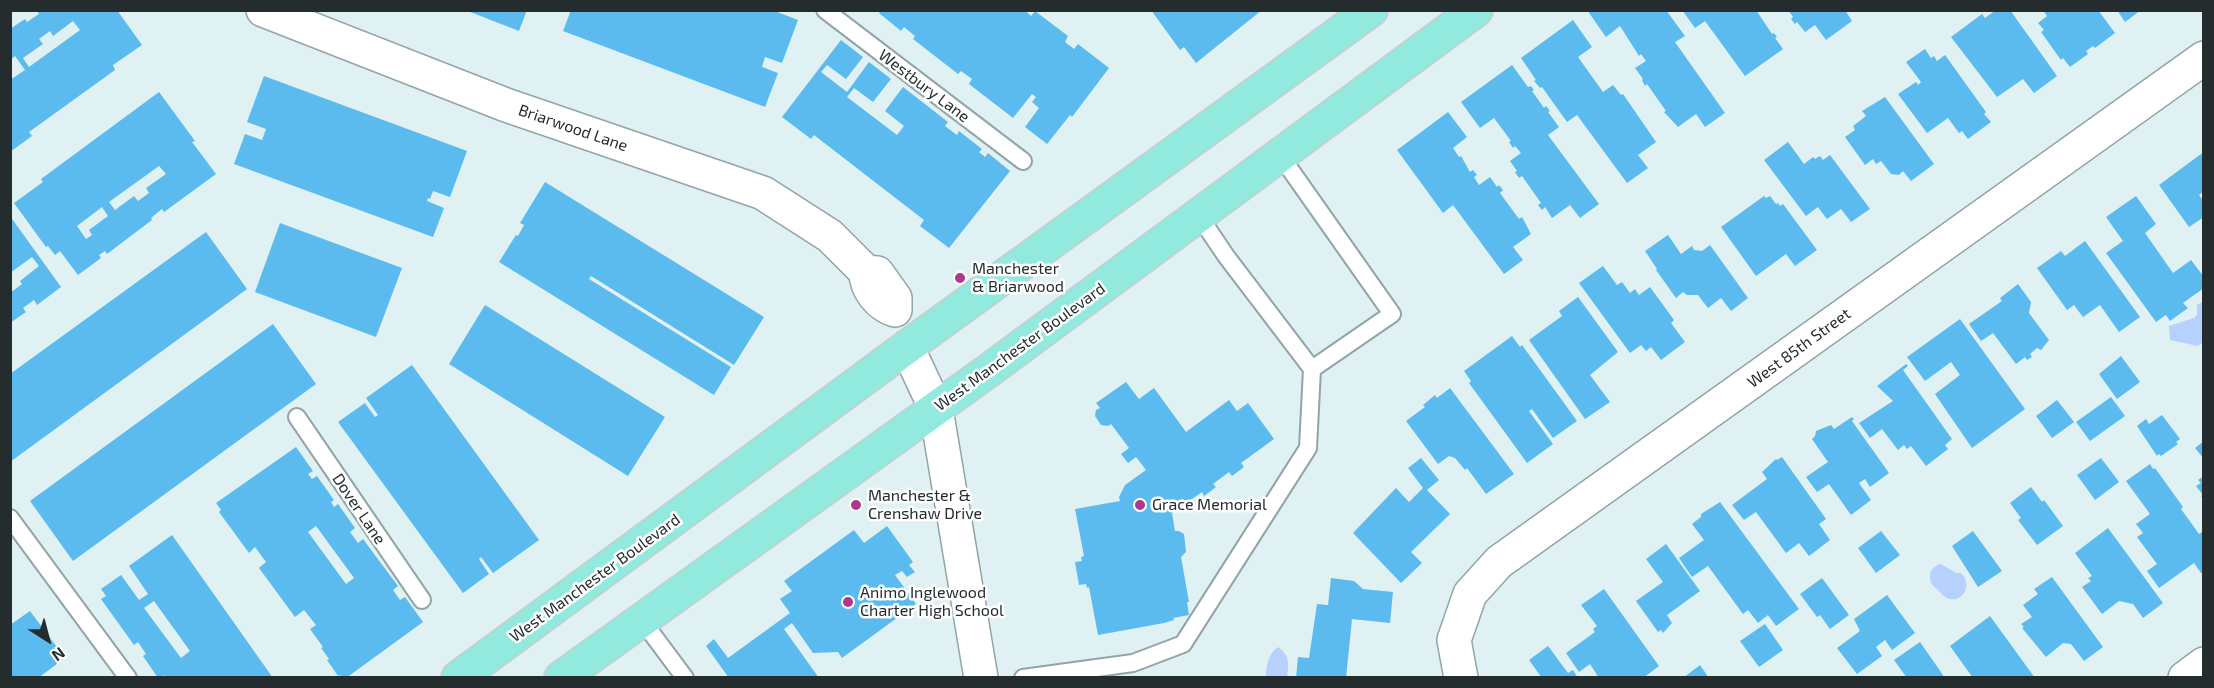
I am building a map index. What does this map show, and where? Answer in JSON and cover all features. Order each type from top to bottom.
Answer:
[{"type":"main road","name":"West Manchester Boulevard","points":[[458,678],[907,347],[1371,10]]},
{"type":"main road","name":"West Manchester Boulevard","points":[[561,678],[936,409],[1476,10]]},
{"type":"street","name":"Briarwood Lane","points":[[263,10],[506,105],[763,193],[830,236],[866,272],[866,283],[884,306],[895,310],[907,347],[936,409],[981,678]]},
{"type":"street","name":"West 85th Street","points":[[1461,678],[1454,640],[1470,594],[1499,562],[2204,58]]},
{"type":"street","points":[[2185,678],[2204,664]]},
{"type":"lane","name":"Westbury Lane","points":[[825,10],[1023,161]]},
{"type":"lane","points":[[1280,155],[1392,314],[1312,369]]},
{"type":"lane","points":[[1023,678],[1133,663],[1183,644],[1308,448],[1312,369],[1226,256],[1200,216]]},
{"type":"lane","name":"Dover Lane","points":[[297,417],[422,600]]},
{"type":"lane","points":[[10,518],[128,678]]},
{"type":"lane","points":[[641,620],[685,678]]},
{"type":"water","points":[[2203,302],[2203,342],[2198,346],[2170,340],[2169,326],[2194,318],[2197,315],[2197,305]]},
{"type":"water","points":[[1941,564],[1956,573],[1961,573],[1965,579],[1965,591],[1957,599],[1946,597],[1931,582],[1932,570]]},
{"type":"water","points":[[1278,647],[1285,653],[1288,660],[1287,677],[1266,677],[1268,660]]},
{"type":"building","points":[[37,10],[117,10],[142,45],[113,65],[115,70],[29,132],[32,136],[10,152],[10,80],[25,70],[15,56],[10,60],[10,29],[25,19],[27,22],[39,14]],"holes":[[[73,21],[80,30],[29,67],[23,58],[43,44],[39,39],[50,31],[53,36]]]},
{"type":"building","points":[[465,10],[527,10],[519,31]]},
{"type":"building","points":[[571,10],[772,10],[798,20],[782,63],[765,57],[762,67],[778,73],[765,107],[563,31]]},
{"type":"building","points":[[881,10],[1025,10],[1031,16],[1035,11],[1068,36],[1065,42],[1074,49],[1078,44],[1109,68],[1072,117],[1070,115],[1047,144],[1025,127],[1039,108],[1032,102],[1036,97],[1032,94],[1013,118],[969,84],[972,79],[961,71],[958,74],[913,39],[915,36],[904,27],[901,31],[879,13]]},
{"type":"building","points":[[1151,10],[1262,10],[1196,63],[1184,47],[1180,50]]},
{"type":"building","points":[[1587,10],[1666,10],[1685,36],[1675,42],[1725,113],[1705,127],[1696,114],[1678,127],[1664,112],[1666,111],[1647,84],[1645,86],[1635,68],[1646,61],[1641,54],[1639,56],[1620,26],[1606,37]]},
{"type":"building","points":[[1682,10],[1756,10],[1772,34],[1774,33],[1777,37],[1775,38],[1783,49],[1745,76],[1705,21],[1695,28]]},
{"type":"building","points":[[1788,10],[1845,10],[1852,21],[1826,40],[1815,25],[1805,32],[1797,22],[1795,24],[1791,19],[1793,17]]},
{"type":"building","points":[[1996,10],[2010,10],[2057,76],[2034,93],[2023,79],[1997,97],[1951,37],[1982,14],[1985,18]]},
{"type":"building","points":[[2043,10],[2098,10],[2115,33],[2095,48],[2093,46],[2086,51],[2088,54],[2070,67],[2063,58],[2061,60],[2041,32],[2044,30],[2038,23],[2047,16]]},
{"type":"building","points":[[2117,10],[2141,10],[2125,22]]},
{"type":"building","points":[[1573,20],[1592,47],[1578,57],[1603,92],[1613,85],[1621,95],[1623,94],[1656,142],[1638,155],[1648,168],[1627,183],[1577,115],[1567,122],[1542,87],[1540,88],[1534,81],[1536,80],[1521,58]]},
{"type":"building","points":[[841,40],[863,57],[846,79],[827,65],[821,72],[847,92],[869,62],[891,79],[873,102],[854,88],[847,97],[897,135],[904,126],[885,111],[903,87],[948,122],[945,126],[957,135],[959,131],[982,149],[979,152],[985,157],[988,153],[1010,171],[949,248],[920,226],[924,220],[814,135],[811,139],[782,117]]},
{"type":"building","points":[[1925,49],[1931,58],[1934,56],[1937,61],[1945,55],[1991,122],[1968,139],[1962,131],[1959,133],[1948,118],[1927,133],[1898,94],[1916,82],[1918,85],[1921,82],[1906,62]]},
{"type":"building","points":[[1512,65],[1528,87],[1531,86],[1534,90],[1532,91],[1544,108],[1546,106],[1550,111],[1548,112],[1559,127],[1548,135],[1599,204],[1580,218],[1570,205],[1552,218],[1545,207],[1542,210],[1538,205],[1541,203],[1522,176],[1519,178],[1510,161],[1521,153],[1515,146],[1513,148],[1509,142],[1511,141],[1494,118],[1480,128],[1461,102]]},
{"type":"building","points":[[264,76],[467,151],[450,197],[433,191],[430,199],[428,198],[427,201],[444,208],[433,237],[234,164],[245,134],[262,140],[266,129],[247,122]]},
{"type":"building","points":[[159,92],[216,174],[164,212],[162,209],[151,218],[152,220],[107,254],[105,251],[99,255],[101,258],[78,275],[60,251],[55,255],[48,246],[46,247],[14,203],[43,182],[41,179]],"holes":[[[159,166],[166,174],[146,188],[149,193],[138,201],[134,196],[115,210],[109,202]],[[102,207],[108,216],[89,230],[92,235],[86,239],[77,226]]]},
{"type":"building","points":[[1885,97],[1934,164],[1911,181],[1903,171],[1899,175],[1891,174],[1881,161],[1876,164],[1873,159],[1865,165],[1845,137],[1855,130],[1853,126],[1866,116],[1862,111]]},
{"type":"building","points":[[1448,112],[1467,137],[1453,148],[1459,157],[1461,156],[1470,172],[1473,170],[1477,175],[1474,177],[1479,185],[1490,177],[1497,187],[1499,185],[1503,190],[1500,193],[1519,219],[1522,217],[1531,234],[1513,247],[1523,260],[1504,274],[1453,205],[1443,213],[1397,150]]},
{"type":"building","points":[[1788,142],[1804,164],[1813,157],[1815,159],[1820,156],[1823,160],[1830,155],[1870,209],[1851,222],[1841,209],[1827,219],[1818,207],[1806,216],[1764,160]]},
{"type":"building","points":[[2201,154],[2204,155],[2204,191],[2199,195],[2204,202],[2204,217],[2189,227],[2159,185]]},
{"type":"building","points":[[545,182],[764,317],[734,365],[591,276],[589,279],[731,367],[714,395],[499,262],[516,235],[518,236],[524,225],[520,223]]},
{"type":"building","points":[[1764,196],[1766,198],[1770,196],[1780,206],[1783,204],[1817,250],[1795,266],[1786,254],[1756,276],[1721,227]]},
{"type":"building","points":[[2136,196],[2156,224],[2145,233],[2173,273],[2191,260],[2204,277],[2204,288],[2183,303],[2188,308],[2170,321],[2166,315],[2156,322],[2106,253],[2123,241],[2106,217]]},
{"type":"building","points":[[10,216],[61,287],[37,305],[34,300],[23,308],[26,312],[10,323],[10,293],[22,284],[20,281],[39,266],[32,257],[10,273]]},
{"type":"building","points":[[280,223],[402,268],[376,337],[255,292]]},
{"type":"building","points":[[206,232],[247,289],[10,462],[10,374]]},
{"type":"building","points":[[1668,235],[1681,254],[1692,246],[1694,250],[1702,251],[1710,245],[1748,298],[1731,311],[1721,298],[1708,308],[1698,295],[1687,295],[1683,292],[1676,298],[1645,251]]},
{"type":"building","points":[[2085,241],[2140,317],[2119,332],[2100,305],[2083,317],[2074,305],[2067,310],[2037,268],[2061,251],[2065,256]]},
{"type":"building","points":[[1603,266],[1617,285],[1622,282],[1630,293],[1635,289],[1639,295],[1650,287],[1674,320],[1671,323],[1685,342],[1661,360],[1651,347],[1646,351],[1641,345],[1630,353],[1579,283]]},
{"type":"building","points":[[2018,284],[2031,302],[2029,313],[2049,340],[2041,350],[2037,348],[2030,354],[2032,357],[2027,360],[2025,357],[2016,364],[1993,333],[1981,341],[1969,324],[2002,301],[2000,298]]},
{"type":"building","points":[[1578,297],[1618,352],[1590,375],[1610,402],[1585,419],[1529,340],[1562,316],[1559,311]]},
{"type":"building","points":[[485,305],[665,417],[628,476],[449,364]]},
{"type":"building","points":[[1960,319],[2025,409],[1972,448],[1935,394],[1960,375],[1951,362],[1925,381],[1907,357]]},
{"type":"building","points":[[273,324],[316,384],[73,561],[30,501]]},
{"type":"building","points":[[1512,336],[1520,347],[1522,345],[1577,421],[1553,438],[1532,409],[1529,411],[1553,444],[1527,463],[1469,383],[1471,381],[1464,371]]},
{"type":"building","points":[[2121,356],[2140,382],[2117,399],[2099,374]]},
{"type":"building","points":[[1906,364],[1908,366],[1903,370],[1952,439],[1945,445],[1948,449],[1926,466],[1911,446],[1907,449],[1904,445],[1898,450],[1882,429],[1870,438],[1859,423],[1893,401],[1877,386]]},
{"type":"building","points":[[412,365],[539,540],[493,573],[481,557],[479,559],[489,574],[463,593],[338,422],[365,403],[375,417],[378,415],[366,398]]},
{"type":"building","name":"Grace Memorial","points":[[1126,382],[1139,399],[1154,388],[1186,432],[1229,400],[1237,411],[1248,403],[1274,439],[1241,463],[1244,467],[1232,476],[1229,472],[1213,484],[1216,487],[1204,496],[1202,492],[1172,513],[1175,531],[1184,534],[1186,552],[1181,557],[1189,615],[1173,618],[1174,620],[1164,623],[1098,635],[1089,587],[1087,588],[1086,584],[1079,585],[1075,562],[1082,561],[1081,557],[1084,556],[1075,509],[1120,501],[1119,497],[1125,485],[1146,470],[1136,457],[1128,463],[1121,454],[1129,448],[1111,424],[1101,425],[1095,416],[1096,410],[1100,408],[1096,403]]},
{"type":"building","points":[[1450,388],[1514,474],[1486,494],[1467,468],[1465,470],[1455,458],[1449,456],[1438,464],[1406,421],[1425,407],[1423,405],[1435,395],[1437,398]]},
{"type":"building","points":[[2111,397],[2125,416],[2090,441],[2076,422]]},
{"type":"building","points":[[2057,400],[2074,422],[2052,438],[2036,416]]},
{"type":"building","points":[[2162,415],[2180,439],[2176,442],[2178,444],[2161,456],[2159,454],[2157,456],[2137,426],[2146,419],[2149,424]]},
{"type":"building","points":[[1852,417],[1854,419],[1852,421],[1889,473],[1870,487],[1865,479],[1859,483],[1871,500],[1851,515],[1829,484],[1817,492],[1806,477],[1828,462],[1812,439],[1816,431],[1831,425],[1834,429]]},
{"type":"building","points":[[2204,441],[2204,459],[2195,448]]},
{"type":"building","points":[[296,447],[313,471],[308,474],[312,479],[317,476],[334,500],[331,502],[334,507],[338,504],[355,528],[350,532],[358,543],[363,539],[398,586],[393,590],[400,600],[405,597],[423,622],[346,678],[338,676],[327,660],[329,659],[321,648],[323,647],[310,629],[316,625],[304,610],[295,617],[259,568],[266,562],[255,547],[249,553],[219,512],[221,510],[216,503]],"holes":[[[316,526],[354,578],[346,584],[308,532]]]},
{"type":"building","points":[[1782,457],[1826,519],[1819,524],[1830,540],[1809,556],[1799,543],[1786,553],[1756,512],[1744,520],[1732,505],[1767,479],[1762,472],[1776,459]]},
{"type":"building","points":[[1421,458],[1439,480],[1427,490],[1450,514],[1411,552],[1422,563],[1401,583],[1353,533],[1396,488],[1409,502],[1423,488],[1408,468]]},
{"type":"building","points":[[2101,458],[2119,482],[2095,500],[2077,475]]},
{"type":"building","points":[[2150,464],[2183,507],[2181,509],[2199,534],[2202,532],[2204,534],[2204,572],[2201,573],[2194,563],[2159,588],[2147,571],[2157,564],[2137,537],[2143,533],[2136,524],[2150,514],[2126,481]]},
{"type":"building","points":[[2204,476],[2204,500],[2196,486],[2201,483],[2198,480]]},
{"type":"building","points":[[2031,487],[2042,502],[2044,500],[2063,526],[2037,545],[2018,520],[2021,518],[2010,503]]},
{"type":"building","points":[[1720,502],[1799,609],[1776,626],[1768,615],[1758,623],[1748,610],[1743,614],[1708,566],[1692,577],[1679,558],[1704,540],[1692,524],[1701,517],[1701,514]]},
{"type":"building","name":"Animo Inglewood Charter High School","points":[[887,526],[913,562],[909,565],[915,572],[907,577],[902,571],[895,575],[916,604],[842,658],[838,652],[813,653],[792,623],[784,629],[819,678],[729,678],[706,646],[714,639],[728,658],[790,613],[780,599],[792,591],[784,581],[854,530],[864,543]]},
{"type":"building","points":[[2108,528],[2163,603],[2143,618],[2133,604],[2119,601],[2102,614],[2082,587],[2091,581],[2088,578],[2092,576],[2075,553]]},
{"type":"building","points":[[1881,531],[1900,555],[1876,573],[1858,548]]},
{"type":"building","points":[[1973,531],[2002,571],[1978,587],[1952,546]]},
{"type":"building","points":[[172,535],[273,678],[165,678],[164,675],[158,678],[143,656],[146,654],[138,642],[134,645],[101,599],[106,596],[101,589],[121,575],[139,600],[148,594],[129,566]],"holes":[[[154,601],[190,651],[181,658],[144,608]]]},
{"type":"building","points":[[1666,544],[1700,591],[1667,615],[1672,623],[1663,633],[1661,630],[1658,632],[1636,601],[1663,582],[1646,559]]},
{"type":"building","points":[[2052,577],[2103,647],[2084,661],[2071,644],[2063,643],[2046,657],[2022,628],[2024,627],[2021,624],[2032,617],[2023,605],[2038,594],[2034,589]]},
{"type":"building","points":[[1331,578],[1354,581],[1363,589],[1393,592],[1390,623],[1352,619],[1346,678],[1296,678],[1298,657],[1309,658],[1317,604],[1328,605]]},
{"type":"building","points":[[1822,578],[1849,615],[1830,629],[1820,615],[1817,617],[1800,594]]},
{"type":"building","points":[[1604,589],[1659,666],[1643,678],[1599,678],[1590,664],[1579,672],[1566,653],[1595,632],[1593,629],[1597,626],[1581,605]]},
{"type":"building","points":[[1887,595],[1915,633],[1892,650],[1885,640],[1876,647],[1882,656],[1857,674],[1837,648],[1860,631],[1854,619]]},
{"type":"building","points":[[30,611],[65,658],[38,678],[10,678],[10,625]]},
{"type":"building","points":[[1990,616],[2035,678],[1973,678],[1950,646]]},
{"type":"building","points":[[1765,624],[1783,650],[1759,667],[1740,641]]},
{"type":"building","points":[[1920,642],[1945,678],[1907,678],[1894,660]]},
{"type":"building","points":[[1548,646],[1568,673],[1573,670],[1578,678],[1542,678],[1529,660]]},
{"type":"building","points":[[1700,665],[1709,678],[1683,678]]},
{"type":"place","name":"Manchester & Briarwood","points":[[960,278]]},
{"type":"place","name":"Manchester & Crenshaw Drive","points":[[856,505]]},
{"type":"place","name":"Grace Memorial","points":[[1140,505]]},
{"type":"place","name":"Animo Inglewood Charter High School","points":[[848,602]]}]
